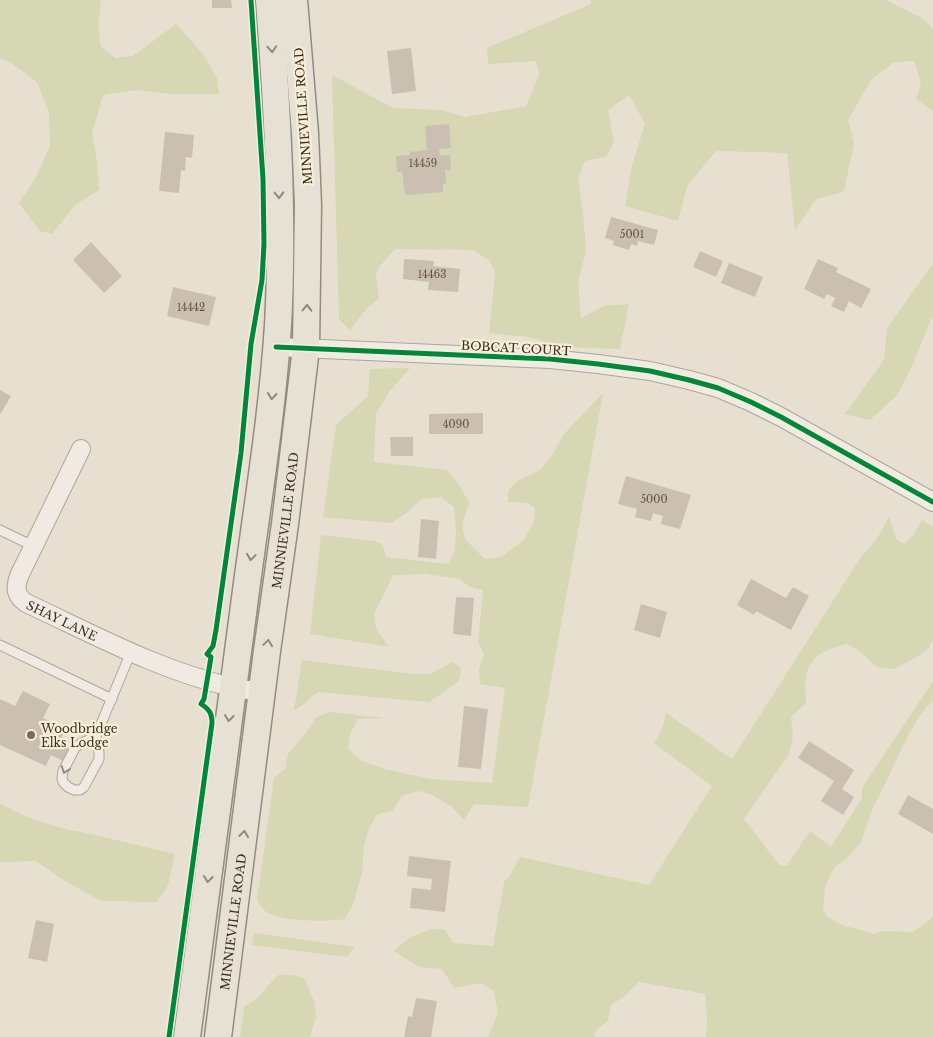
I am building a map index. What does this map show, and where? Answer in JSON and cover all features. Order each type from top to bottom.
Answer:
[{"type":"main road","points":[[187,1037],[267,437],[278,326],[278,136],[269,0]]},
{"type":"main road","name":"MINNIEVILLE ROAD","points":[[218,1037],[306,348],[308,205],[305,133],[294,0]]},
{"type":"street","name":"BOBCAT COURT","points":[[276,347],[550,359],[650,371],[689,380],[718,388],[781,416],[933,502]]},
{"type":"street","name":"SHAY LANE","points":[[82,449],[19,576],[16,591],[20,599],[162,665],[233,688],[262,692]]},
{"type":"lane","points":[[0,530],[33,546]]},
{"type":"lane","points":[[0,645],[112,699]]},
{"type":"lane","points":[[96,736],[75,748],[63,771],[62,778],[68,788],[80,790],[84,787],[98,759],[99,752],[96,736],[131,652]]},
{"type":"green space","points":[[0,0],[101,0],[98,29],[101,47],[115,58],[133,56],[176,24],[203,54],[217,78],[219,94],[170,94],[137,90],[103,95],[92,133],[97,161],[99,190],[75,205],[52,234],[40,231],[19,203],[35,179],[50,146],[49,112],[37,82],[10,62],[0,58]]},
{"type":"green space","points":[[591,0],[886,0],[925,20],[933,29],[933,111],[916,99],[921,82],[914,61],[894,62],[871,80],[848,120],[854,143],[844,192],[816,199],[795,230],[787,153],[716,151],[687,186],[678,221],[625,206],[632,165],[645,124],[629,95],[608,110],[614,142],[606,157],[585,161],[578,179],[586,251],[578,282],[581,318],[604,306],[629,304],[620,349],[561,347],[528,337],[489,333],[495,273],[490,261],[473,250],[395,249],[380,266],[376,274],[379,299],[367,308],[350,330],[339,319],[332,75],[393,108],[441,110],[465,117],[526,106],[539,75],[536,61],[488,64],[487,48],[591,4]]},
{"type":"green space","points":[[933,264],[933,315],[910,371],[897,395],[870,420],[845,414],[884,360],[887,328]]},
{"type":"green space","points":[[410,368],[389,392],[376,414],[374,462],[447,470],[469,502],[462,525],[465,539],[485,559],[501,557],[524,540],[534,521],[535,508],[527,503],[508,502],[508,491],[517,481],[540,470],[551,457],[564,434],[603,393],[528,807],[474,804],[464,820],[451,806],[432,795],[418,791],[402,796],[392,811],[377,814],[368,831],[364,847],[362,872],[354,902],[345,919],[315,921],[280,917],[264,910],[257,900],[274,778],[285,769],[288,754],[316,717],[330,712],[384,718],[358,719],[350,734],[348,749],[362,761],[385,769],[430,779],[492,783],[505,688],[480,684],[479,669],[484,654],[478,642],[483,590],[470,587],[460,579],[425,574],[393,575],[374,614],[376,629],[389,647],[310,634],[321,535],[375,541],[383,545],[386,557],[448,564],[455,550],[454,507],[441,497],[422,499],[391,523],[323,517],[336,425],[368,396],[370,369]]},
{"type":"green space","points":[[889,517],[896,539],[904,544],[913,536],[922,520],[933,527],[933,639],[929,648],[894,669],[877,667],[859,651],[847,644],[823,652],[813,660],[806,675],[806,703],[791,717],[793,736],[789,754],[744,819],[780,866],[787,865],[810,831],[831,847],[862,798],[862,788],[933,681],[933,701],[917,720],[907,738],[873,808],[861,842],[847,858],[834,868],[825,887],[823,908],[828,917],[842,925],[874,934],[883,931],[913,932],[933,917],[933,1037],[706,1037],[705,994],[639,982],[625,996],[611,1005],[608,1021],[596,1030],[594,1037],[488,1037],[498,1013],[494,991],[481,983],[454,988],[442,969],[419,967],[394,951],[410,937],[432,929],[444,929],[453,943],[493,946],[504,882],[520,857],[649,885],[712,786],[654,743],[662,729],[666,713],[732,759],[861,557],[877,538]]},
{"type":"green space","points":[[302,660],[412,674],[430,674],[453,662],[461,668],[459,681],[429,702],[318,692],[294,710]]},
{"type":"green space","points":[[0,804],[32,819],[65,829],[175,854],[168,885],[157,902],[101,901],[65,881],[36,861],[0,862]]},
{"type":"green space","points":[[254,933],[355,947],[347,957],[252,945]]},
{"type":"green space","points":[[278,975],[294,975],[305,979],[314,1001],[316,1017],[310,1037],[240,1037],[244,1007],[257,998]]},
{"type":"building","points":[[212,0],[231,0],[232,8],[212,8]]},
{"type":"building","points":[[411,48],[416,91],[392,94],[387,51]]},
{"type":"building","points":[[449,124],[451,148],[439,149],[440,156],[450,155],[451,170],[445,170],[446,184],[443,184],[443,192],[405,195],[402,171],[397,172],[396,156],[410,155],[410,152],[427,150],[425,126]]},
{"type":"building","points":[[165,132],[194,135],[192,158],[186,157],[185,171],[181,170],[179,193],[159,191]]},
{"type":"building","points":[[611,217],[658,230],[654,245],[638,241],[637,246],[631,244],[629,250],[613,245],[614,241],[605,238]]},
{"type":"building","points":[[91,242],[122,276],[104,293],[73,260]]},
{"type":"building","points":[[700,251],[723,261],[716,277],[693,267]]},
{"type":"building","points":[[404,259],[434,261],[433,266],[460,269],[458,292],[428,290],[429,282],[403,279]]},
{"type":"building","points":[[818,259],[838,268],[836,272],[871,289],[861,308],[849,301],[844,312],[831,306],[835,298],[827,294],[824,299],[804,289]]},
{"type":"building","points":[[729,263],[763,277],[755,297],[721,283]]},
{"type":"building","points":[[173,287],[216,297],[209,326],[167,316]]},
{"type":"building","points":[[0,390],[11,396],[0,415]]},
{"type":"building","points":[[483,413],[483,434],[429,434],[429,414]]},
{"type":"building","points":[[390,437],[413,437],[413,456],[391,456]]},
{"type":"building","points":[[626,476],[691,495],[680,529],[661,524],[663,516],[653,513],[651,521],[635,517],[637,509],[618,504]]},
{"type":"building","points":[[421,519],[439,521],[436,559],[418,557]]},
{"type":"building","points":[[751,579],[786,598],[793,587],[809,596],[791,630],[756,611],[754,615],[737,605]]},
{"type":"building","points":[[456,597],[474,598],[471,636],[453,634]]},
{"type":"building","points":[[641,604],[667,612],[660,638],[634,630]]},
{"type":"building","name":"Woodbridge Elks Lodge","points":[[23,691],[50,704],[43,718],[66,728],[59,742],[69,747],[63,761],[51,755],[46,766],[0,745],[0,699],[15,706]]},
{"type":"building","points":[[464,706],[488,709],[481,769],[458,767]]},
{"type":"building","points":[[809,741],[854,770],[842,789],[854,797],[843,815],[821,801],[834,781],[798,758]]},
{"type":"building","points":[[908,795],[933,809],[933,834],[898,814]]},
{"type":"building","points":[[409,856],[451,861],[445,912],[410,908],[412,888],[431,890],[432,879],[407,876]]},
{"type":"building","points":[[36,920],[54,924],[47,962],[28,958]]},
{"type":"building","points":[[416,998],[437,1001],[431,1037],[404,1037],[408,1016],[412,1017]]},
{"type":"cycle path","points":[[169,1037],[212,723],[210,712],[201,704],[204,699],[211,657],[207,654],[213,646],[216,630],[241,453],[251,344],[262,280],[264,244],[263,179],[251,0]]},
{"type":"cycle path","points":[[276,347],[550,359],[650,371],[689,380],[718,388],[751,402],[933,502]]},
{"type":"place","name":"Woodbridge Elks Lodge","points":[[31,735]]}]
